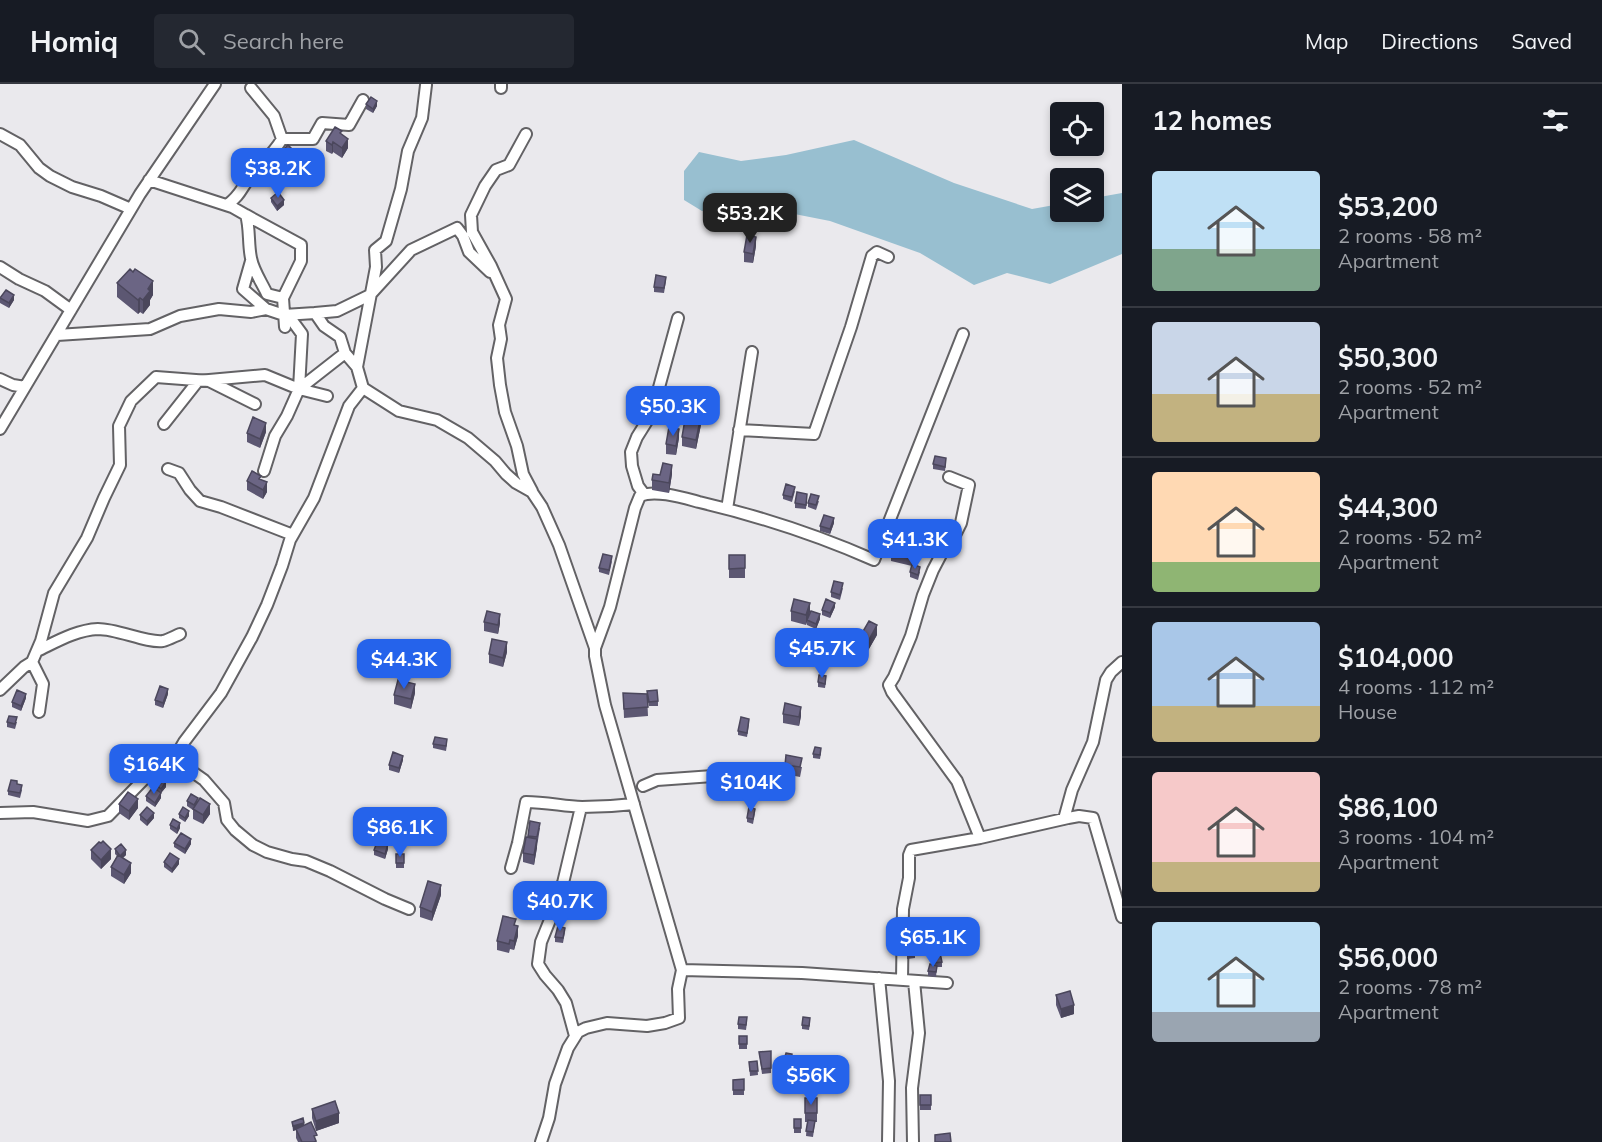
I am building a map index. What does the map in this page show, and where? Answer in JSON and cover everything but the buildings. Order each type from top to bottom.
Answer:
[{"type":"street","points":[[0,429],[149,180],[215,84]]},
{"type":"street","points":[[357,367],[376,267],[375,250],[386,241],[401,189],[408,151],[422,118],[426,85]]},
{"type":"street","points":[[227,205],[238,197],[251,176],[275,152],[282,139],[273,116],[251,88]]},
{"type":"street","points":[[282,139],[313,139],[322,123],[350,125],[363,100]]},
{"type":"street","points":[[0,134],[20,145],[39,168],[50,176],[72,188],[101,196],[131,209]]},
{"type":"street","points":[[526,134],[509,165],[496,170],[485,186],[471,215],[472,232],[506,299],[499,325],[501,339],[497,357],[505,412],[517,446],[523,474],[542,507],[559,545],[595,648],[605,705],[682,970],[678,989],[679,1018],[647,1026],[607,1023],[578,1032],[568,1047],[555,1084],[549,1118],[540,1142]]},
{"type":"street","points":[[149,180],[227,205],[302,245],[301,261],[283,298],[286,315],[285,327]]},
{"type":"street","points":[[246,214],[251,261],[267,294],[283,298]]},
{"type":"street","points":[[251,261],[243,289],[266,309],[286,315],[338,310],[370,295],[411,250],[457,228],[469,252],[496,277]]},
{"type":"street","points":[[739,430],[814,434],[851,327],[872,256],[877,252],[888,257]]},
{"type":"street","points":[[0,267],[45,291],[71,310]]},
{"type":"street","points":[[57,334],[150,329],[180,316],[219,309],[251,312],[266,309]]},
{"type":"street","points":[[315,313],[324,326],[339,336],[345,353],[357,367],[363,387],[399,411],[437,420],[468,438],[516,483],[532,492]]},
{"type":"street","points":[[264,471],[275,436],[299,389],[302,334],[286,315]]},
{"type":"street","points":[[644,494],[638,486],[632,466],[631,452],[637,437],[652,413],[678,318]]},
{"type":"street","points":[[595,648],[610,607],[640,495],[681,497],[758,517],[829,541],[874,560],[963,334]]},
{"type":"street","points":[[728,509],[752,352]]},
{"type":"street","points":[[299,389],[345,353]]},
{"type":"street","points":[[165,424],[198,381],[265,375],[299,389],[327,396]]},
{"type":"street","points":[[0,690],[32,662],[37,651],[54,593],[87,538],[120,465],[119,426],[131,401],[156,377],[209,381],[255,404]]},
{"type":"street","points":[[0,380],[26,387]]},
{"type":"street","points":[[0,813],[33,812],[88,821],[108,816],[152,771],[174,759],[221,693],[236,667],[267,605],[293,535],[314,498],[348,406],[363,387]]},
{"type":"street","points":[[168,469],[179,473],[200,501],[293,535]]},
{"type":"street","points":[[949,477],[969,485],[961,524],[933,570],[922,596],[911,636],[889,685],[957,781],[980,838]]},
{"type":"street","points":[[37,651],[78,633],[99,629],[162,641],[180,634]]},
{"type":"street","points":[[32,662],[43,684],[39,712]]},
{"type":"street","points":[[1064,819],[1072,790],[1093,742],[1106,680],[1122,662]]},
{"type":"street","points":[[174,759],[204,780],[224,803],[227,820],[235,831],[253,845],[267,852],[306,861],[409,909]]},
{"type":"street","points":[[629,788],[643,786],[657,780],[727,774]]},
{"type":"street","points":[[634,803],[643,786]]},
{"type":"street","points":[[511,868],[525,802],[546,802],[581,807],[614,807],[634,803]]},
{"type":"street","points":[[575,1036],[566,1003],[538,964],[541,942],[563,883],[581,807]]},
{"type":"street","points":[[902,980],[903,909],[911,850],[980,838],[1079,816],[1092,818],[1122,917]]},
{"type":"street","points":[[682,970],[765,971],[946,983]]},
{"type":"street","points":[[879,978],[889,1081],[888,1142]]},
{"type":"street","points":[[913,1142],[912,1088],[919,1033],[914,981]]},
{"type":"water","points":[[854,140],[954,183],[1032,209],[1050,206],[1050,222],[1104,222],[1104,196],[1122,193],[1122,254],[1050,284],[1007,273],[974,285],[920,253],[830,221],[769,209],[702,211],[684,200],[684,171],[699,152],[741,161],[786,155]]}]
